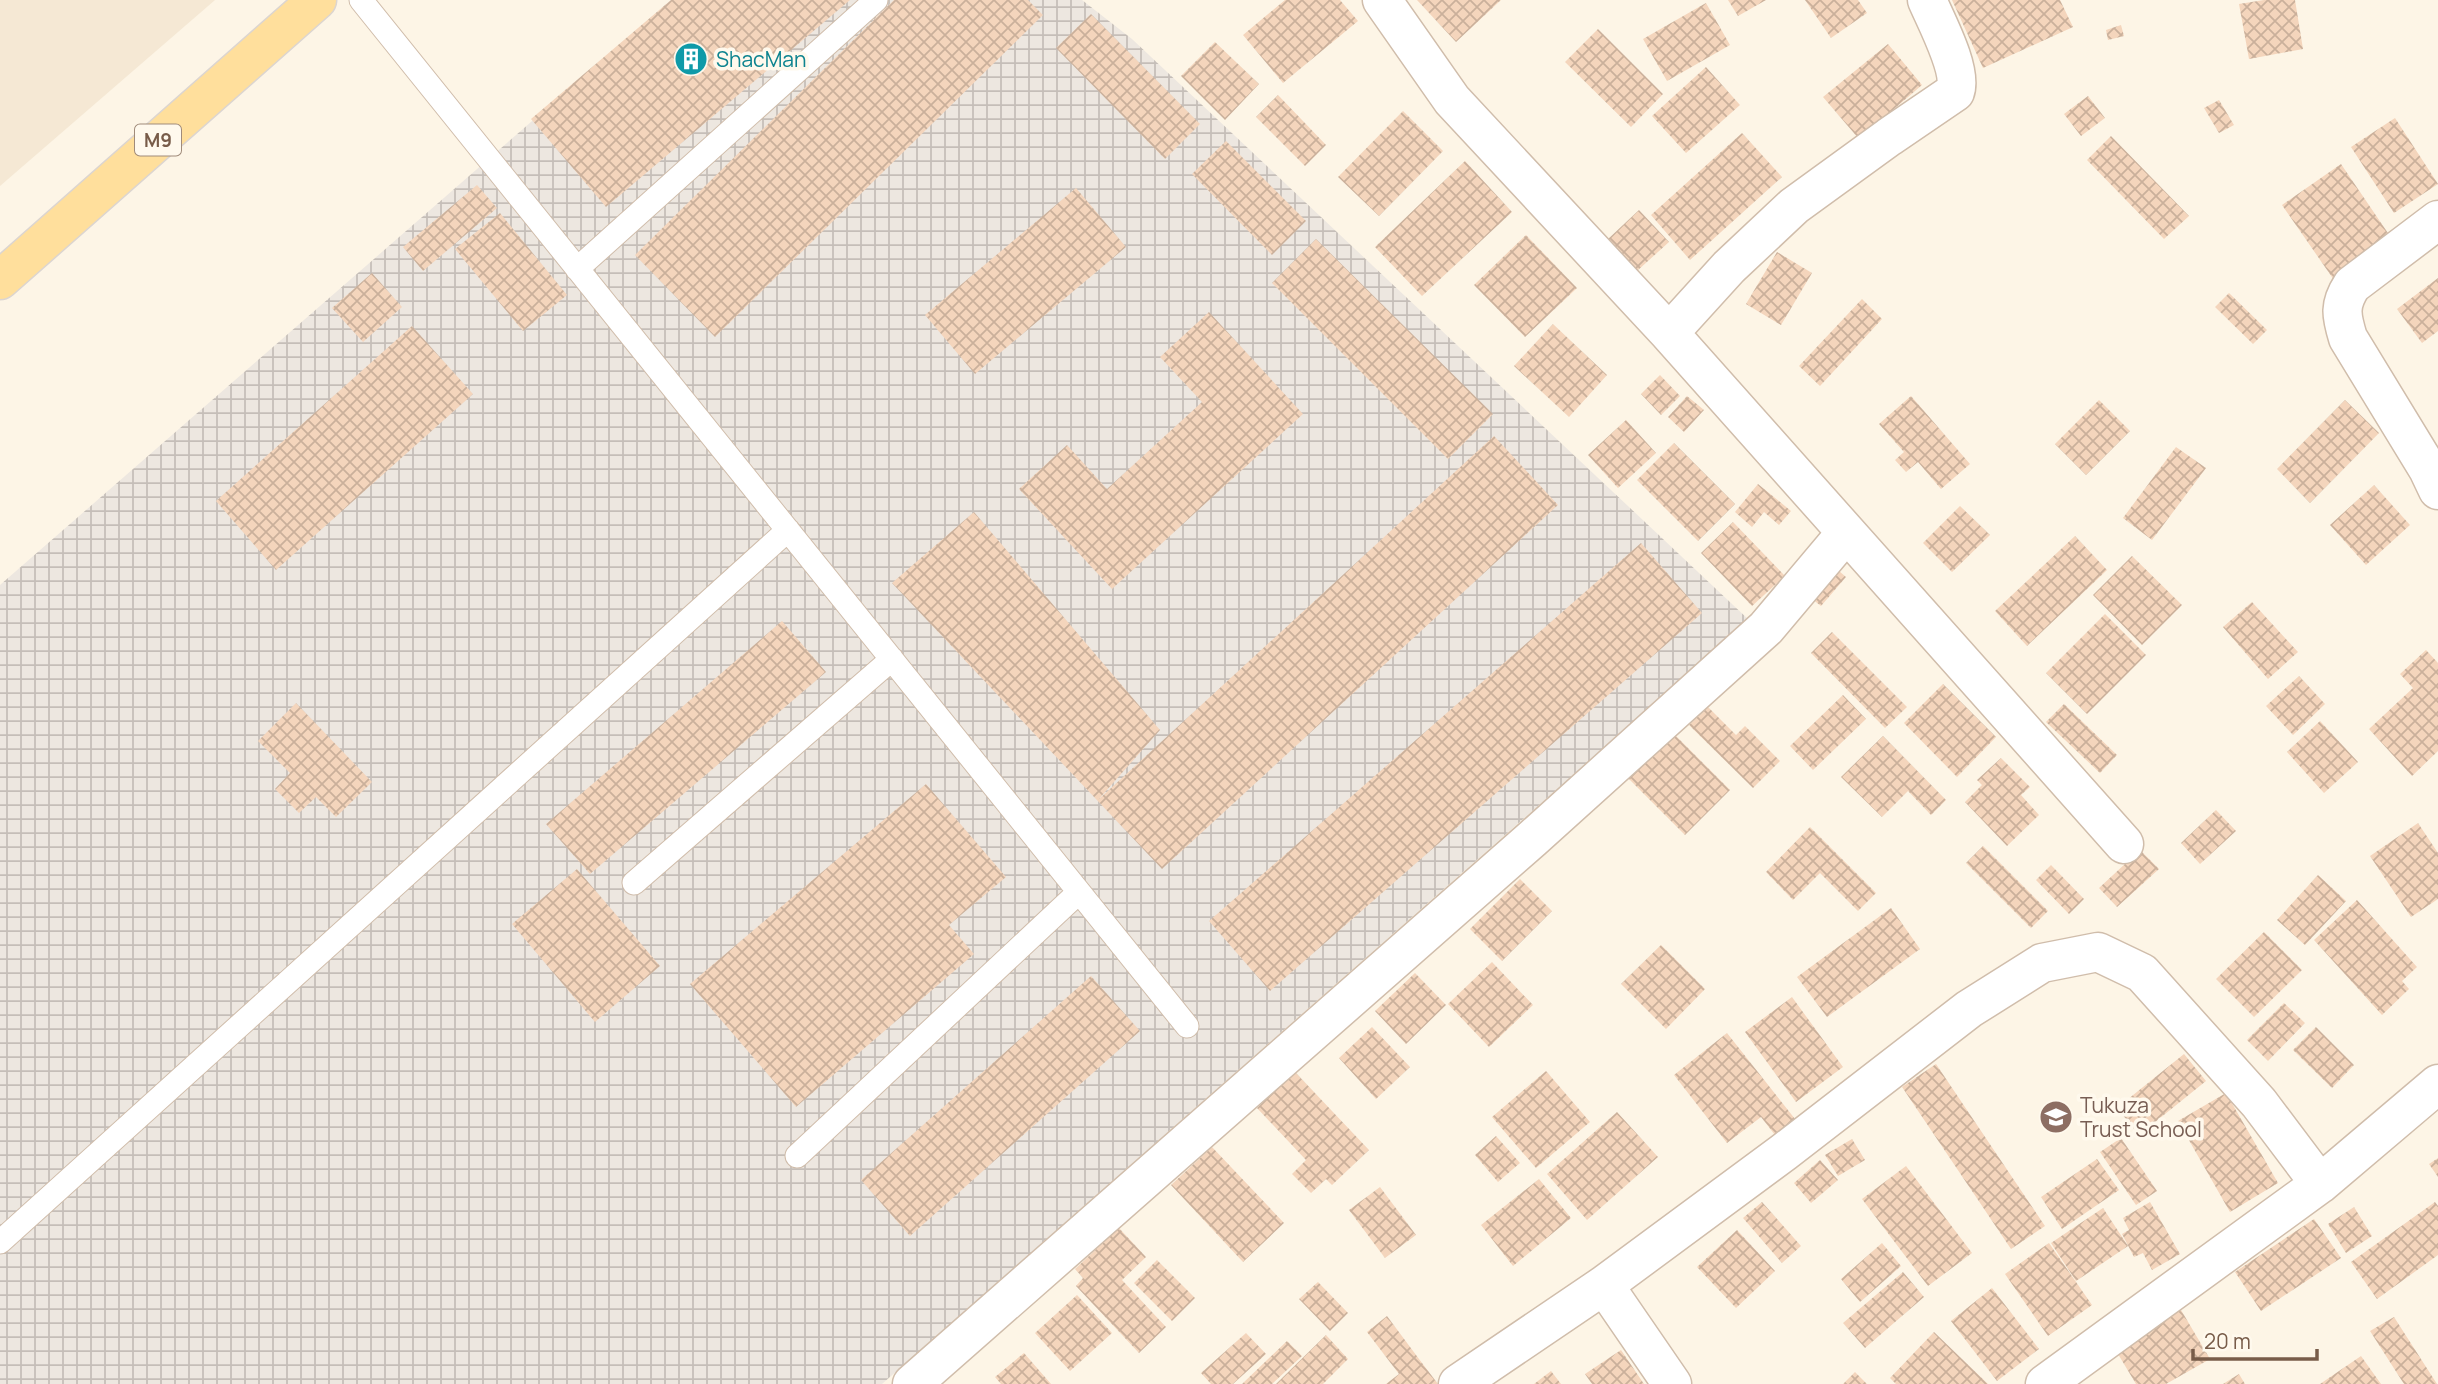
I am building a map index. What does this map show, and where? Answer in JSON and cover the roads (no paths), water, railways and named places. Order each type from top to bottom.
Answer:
[{"type":"main road","name":"M9","points":[[0,280],[299,6]]},
{"type":"street","points":[[1382,0],[1452,100],[1670,333],[2124,844]]},
{"type":"street","points":[[1670,333],[1730,267],[1794,206],[1955,92],[1958,85],[1949,52],[1927,0]]},
{"type":"street","points":[[2438,220],[2352,285],[2343,300],[2343,320],[2348,338],[2438,490]]},
{"type":"street","points":[[912,1384],[1532,839],[1766,628],[1846,533]]},
{"type":"street","points":[[1458,1384],[1604,1285],[1784,1152],[1969,1009],[2042,963],[2098,952],[2142,972],[2259,1102],[2320,1184]]},
{"type":"street","points":[[2045,1384],[2320,1184],[2438,1084]]},
{"type":"street","points":[[1604,1285],[1672,1384]]},
{"type":"lane","points":[[361,0],[1187,1026]]},
{"type":"lane","points":[[577,269],[876,0]]},
{"type":"lane","points":[[0,1242],[788,530]]},
{"type":"lane","points":[[634,883],[891,659]]},
{"type":"lane","points":[[797,1156],[1079,891]]},
{"type":"place","name":"ShacMan","points":[[691,59]]},
{"type":"place","name":"Tukuza Trust School","points":[[2056,1117]]}]
